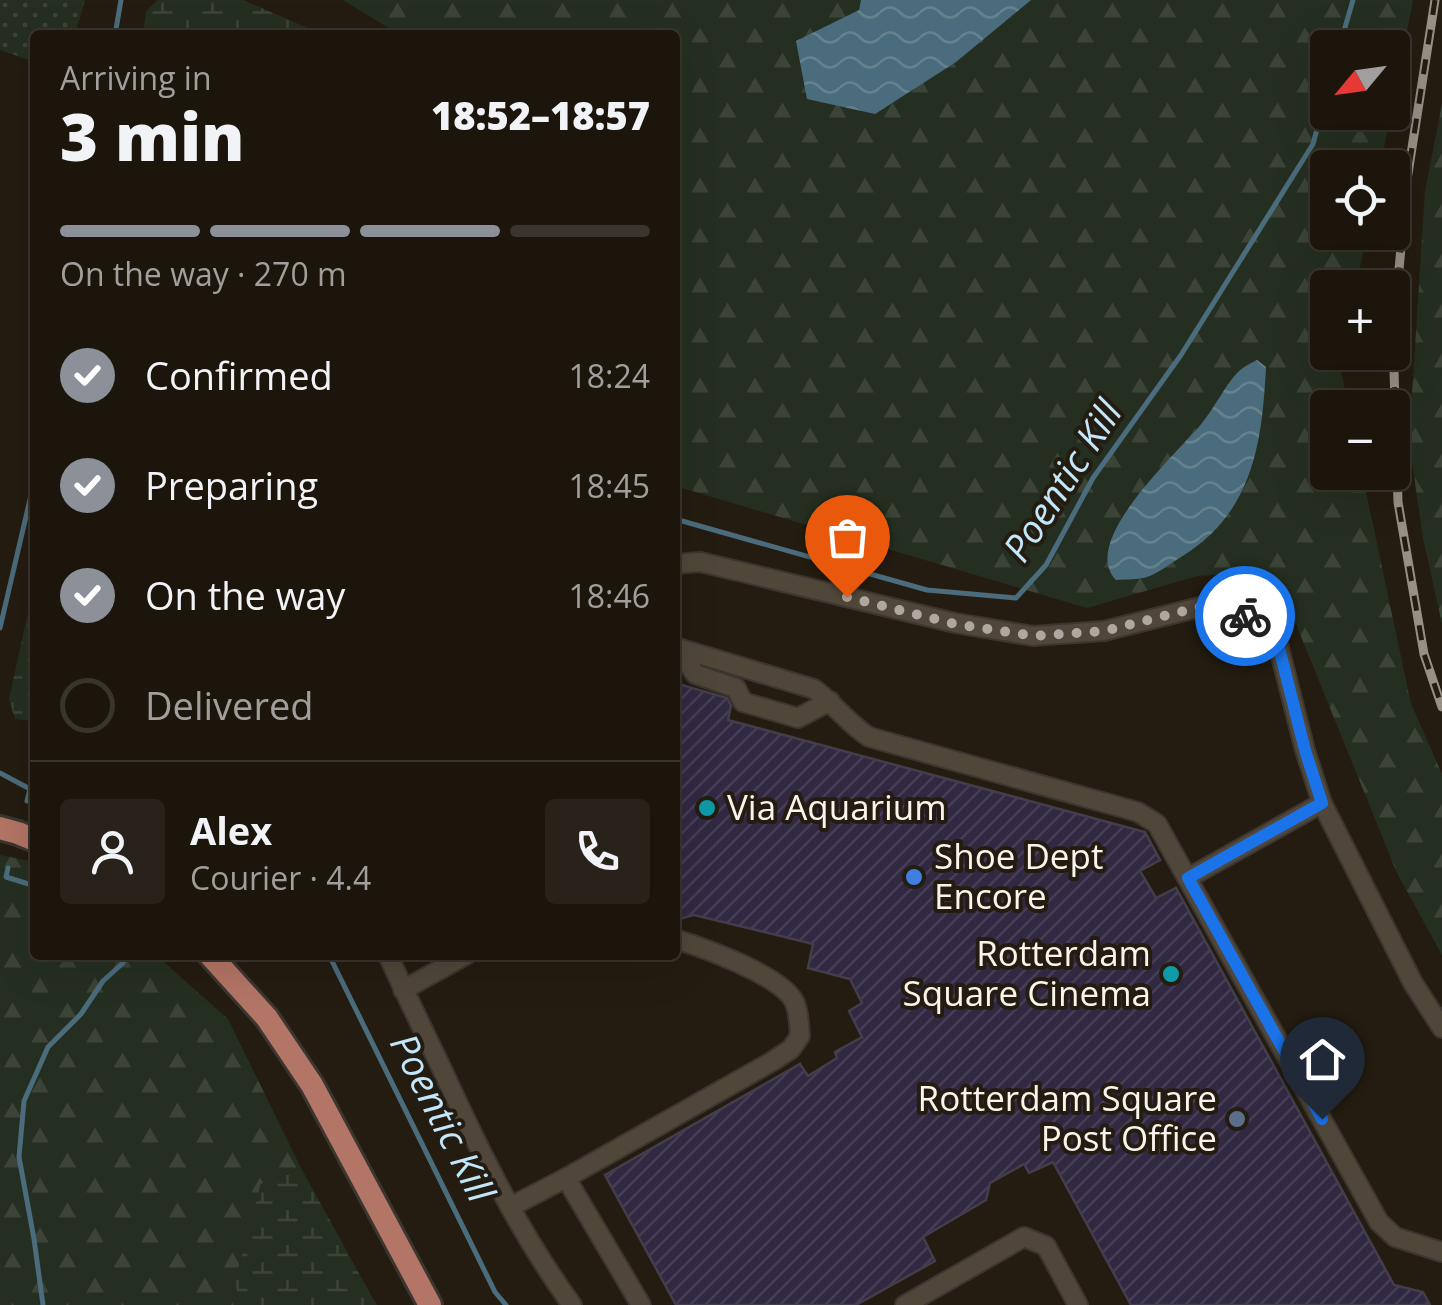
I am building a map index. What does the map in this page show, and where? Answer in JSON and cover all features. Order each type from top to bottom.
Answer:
[{"type":"main road","points":[[0,828],[30,838]]},
{"type":"main road","points":[[215,960],[268,1018],[312,1085],[430,1305]]},
{"type":"lane","points":[[680,564],[700,562],[955,624],[1034,636],[1104,631],[1204,606],[1246,616],[1278,644],[1322,803],[1413,982],[1442,1028]]},
{"type":"lane","points":[[684,650],[695,674],[736,688],[743,702],[798,718],[830,701]]},
{"type":"lane","points":[[684,650],[814,689],[869,737],[1138,812],[1157,824],[1379,1222],[1395,1237],[1442,1252]]},
{"type":"lane","points":[[1188,878],[1322,803]]},
{"type":"lane","points":[[510,1208],[773,1060],[790,1049],[800,1036],[796,1004],[776,982],[718,953],[680,940]]},
{"type":"lane","points":[[390,960],[493,1178],[549,1274],[572,1305]]},
{"type":"lane","points":[[403,990],[457,960]]},
{"type":"lane","points":[[566,1178],[641,1305]]},
{"type":"lane","points":[[906,1305],[1024,1237],[1046,1246],[1078,1305]]},
{"type":"green space","points":[[0,0],[85,0],[76,30],[30,30],[30,60],[0,50]]},
{"type":"green space","points":[[158,0],[243,0],[312,30],[144,30],[146,11]]},
{"type":"green space","points":[[343,0],[1413,0],[1407,30],[1310,30],[1310,130],[1388,130],[1383,150],[1310,150],[1310,250],[1364,250],[1359,270],[1310,270],[1310,370],[1341,370],[1345,390],[1310,390],[1310,490],[1366,490],[1411,704],[1442,774],[1442,955],[1397,873],[1289,607],[1263,585],[1229,574],[1197,576],[1087,608],[680,487],[680,30],[392,30]]},
{"type":"green space","points":[[1442,104],[1442,624],[1423,538],[1410,448],[1425,191]]},
{"type":"green space","points":[[30,604],[30,720],[15,719],[9,699]]},
{"type":"green space","points":[[0,855],[30,861],[30,960],[162,960],[228,1019],[301,1168],[261,1184],[235,1281],[239,1305],[0,1305]]},
{"type":"green space","points":[[301,1168],[377,1305],[239,1305],[235,1281],[261,1184]]},
{"type":"water","points":[[861,0],[1031,0],[956,62],[875,114],[807,99],[796,41],[859,10]]},
{"type":"water","points":[[1257,360],[1266,367],[1256,449],[1249,474],[1224,520],[1205,539],[1160,570],[1147,577],[1116,580],[1108,563],[1110,543],[1120,521],[1202,423],[1233,378]]},
{"type":"building","points":[[680,684],[727,698],[731,706],[728,720],[1145,832],[1160,860],[1140,871],[1156,898],[1176,888],[1394,1285],[1423,1292],[1430,1305],[1131,1305],[1053,1162],[1029,1173],[1024,1164],[990,1183],[986,1200],[923,1237],[935,1261],[856,1305],[676,1305],[605,1175],[800,1064],[808,1076],[837,1058],[835,1052],[862,1037],[849,1011],[862,1003],[850,979],[808,968],[813,944],[694,915],[680,919]]},
{"type":"waterway","points":[[116,30],[121,0]]},
{"type":"waterway","name":"Poentic Kill","points":[[1344,30],[1353,0]]},
{"type":"waterway","name":"Poentic Kill","points":[[680,520],[927,590],[1016,598],[1046,565],[1093,478],[1181,355],[1313,144],[1317,130]]},
{"type":"waterway","points":[[0,628],[30,499]]},
{"type":"waterway","points":[[0,773],[30,789],[27,801]]},
{"type":"waterway","points":[[8,868],[6,877],[30,884]]},
{"type":"waterway","points":[[43,1305],[19,1157],[24,1101],[48,1047],[81,1014],[103,981],[123,960]]},
{"type":"waterway","name":"Poentic Kill","points":[[331,960],[495,1292],[506,1305]]},
{"type":"railway","points":[[1435,0],[1407,180],[1393,337],[1398,502],[1424,654],[1442,707]]},
{"type":"way so far","points":[[847,597],[955,624],[1034,636],[1104,631],[1204,606],[1245,616]]},
{"type":"place","name":"Via Aquarium","points":[[707,808]]},
{"type":"place","name":"Shoe Dept Encore","points":[[914,877]]},
{"type":"place","name":"Rotterdam Square Cinema","points":[[1171,974]]},
{"type":"place","name":"Rotterdam Square Post Office","points":[[1237,1119]]},
{"type":"route","points":[[1245,616],[1278,644],[1322,803],[1188,878],[1322,1119]]}]
